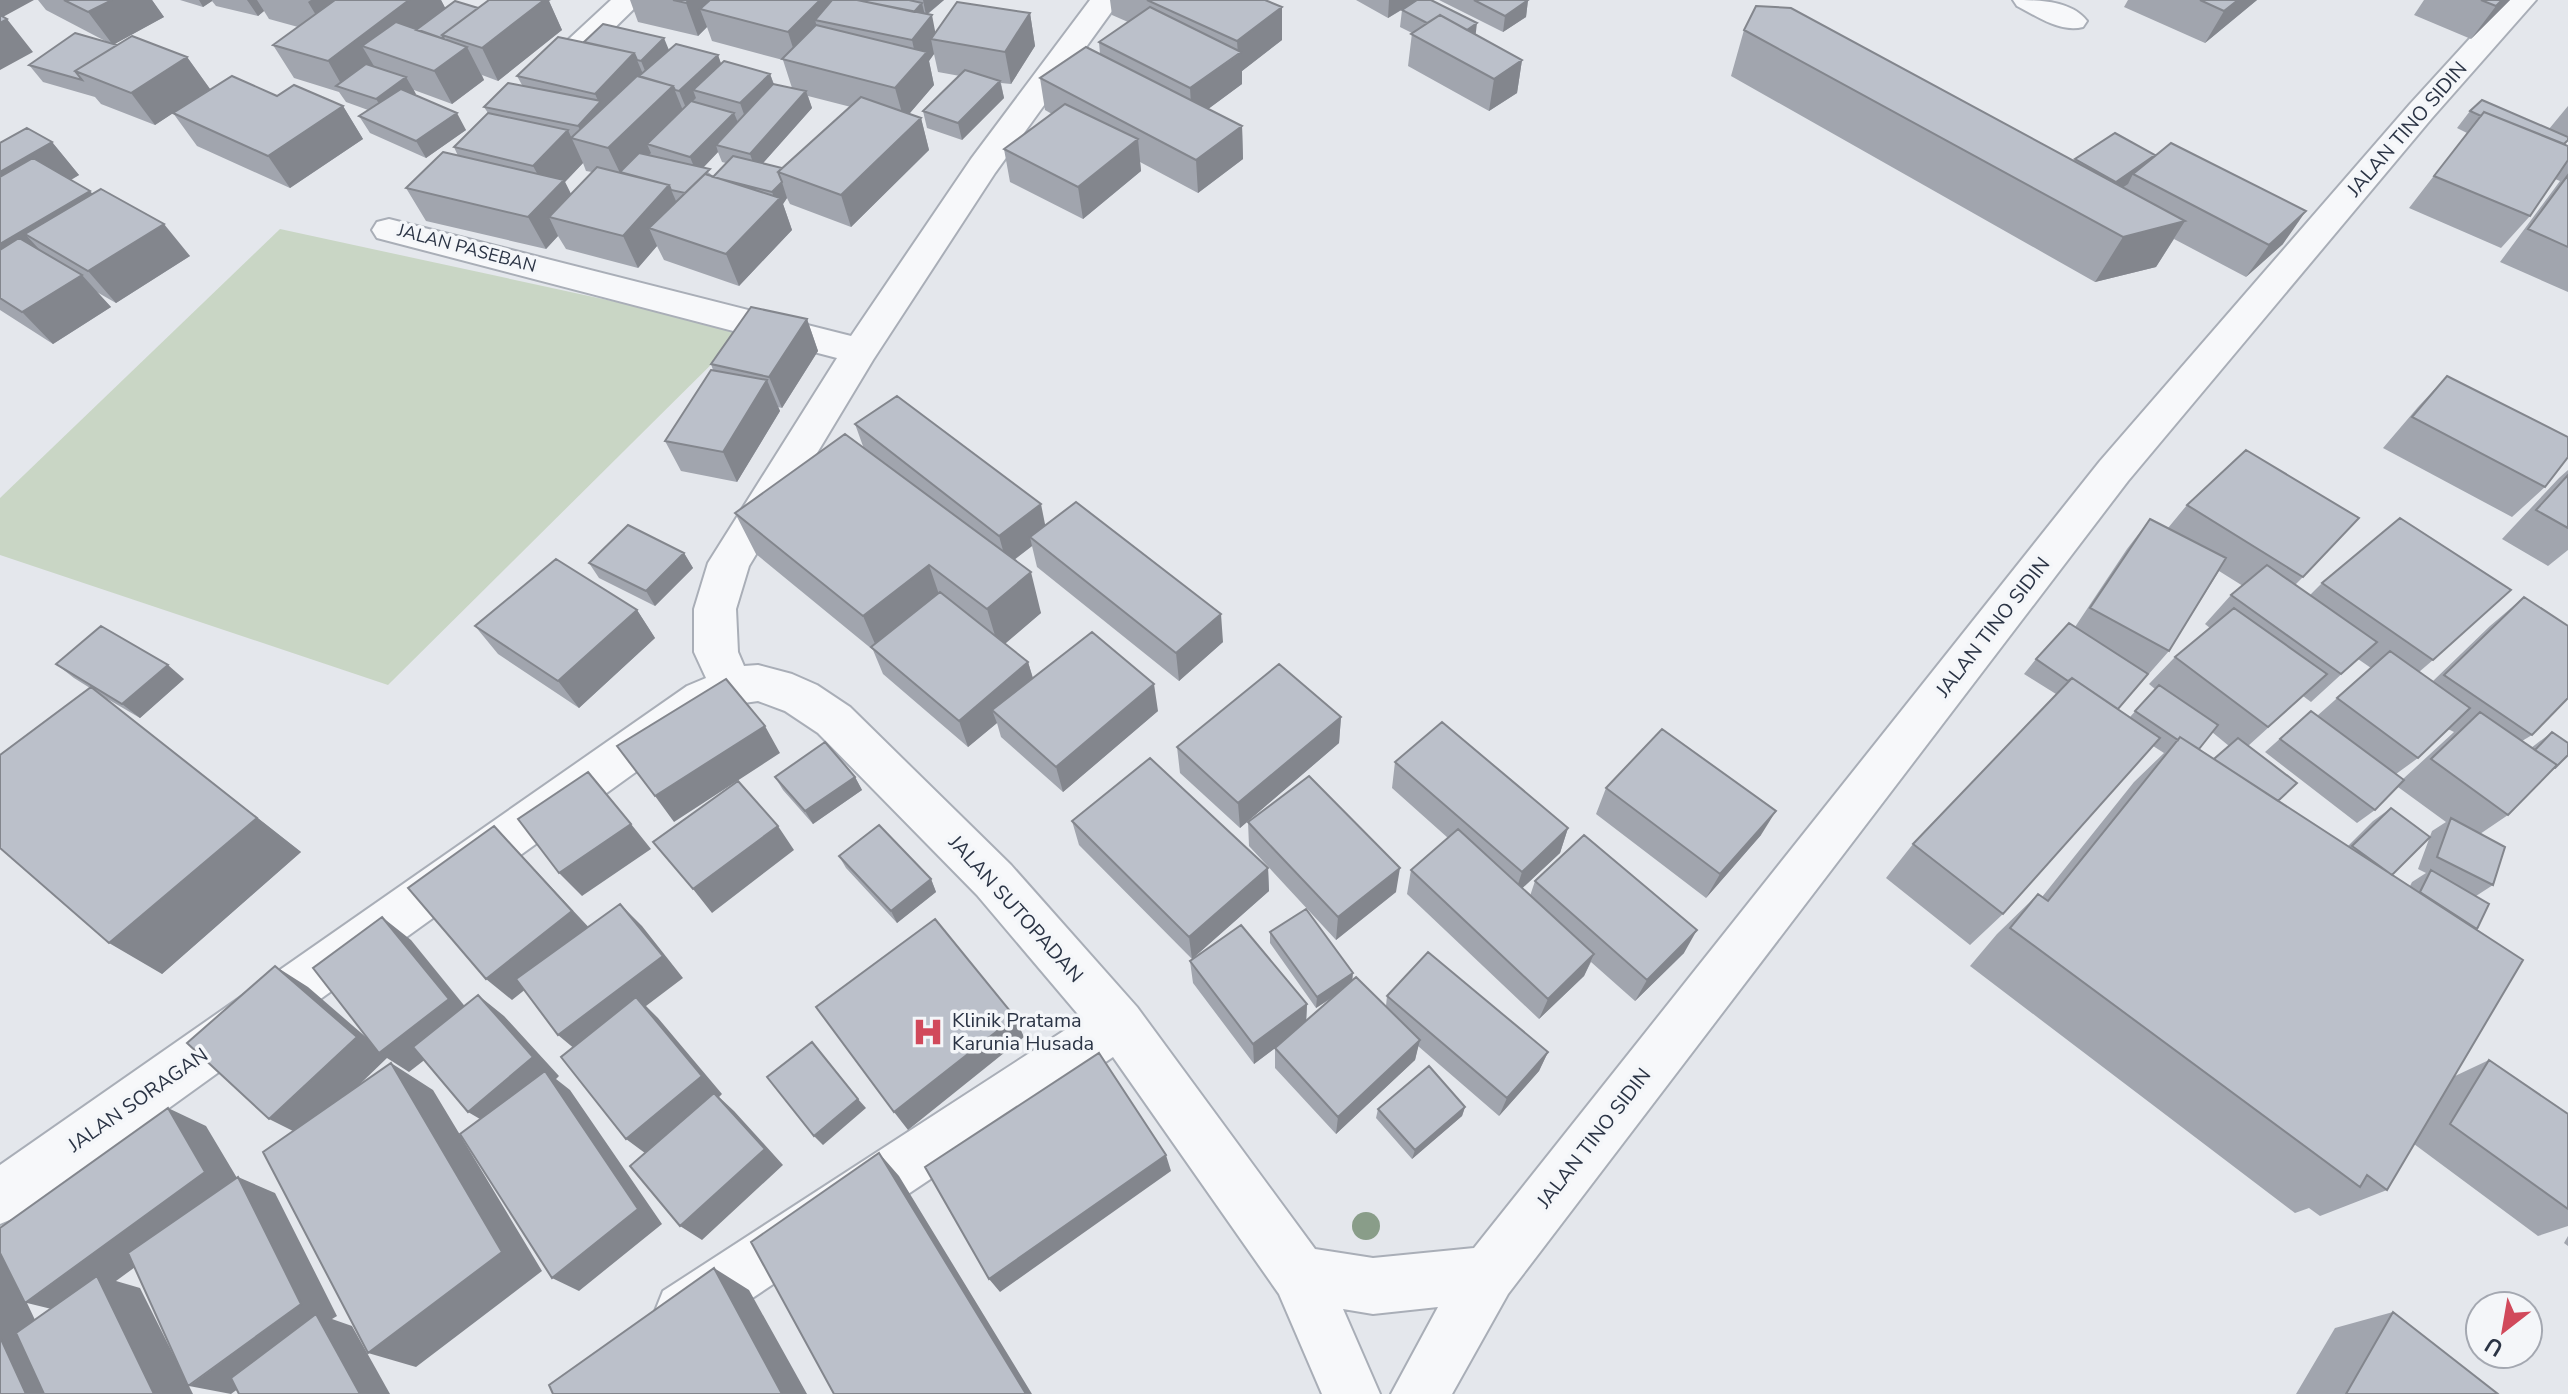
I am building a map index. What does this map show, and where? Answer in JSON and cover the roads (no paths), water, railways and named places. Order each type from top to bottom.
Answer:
[{"type":"street","points":[[521,101],[584,22],[628,0]]},
{"type":"street","points":[[732,686],[716,652],[715,609],[729,563],[860,351],[983,166],[1105,0]]},
{"type":"street","points":[[2028,0],[2072,21]]},
{"type":"street","name":"JALAN TINO SIDIN","points":[[1420,1394],[1488,1274],[2114,471],[2421,111],[2521,0]]},
{"type":"street","name":"JALAN PASEBAN","points":[[411,208],[389,230],[860,351]]},
{"type":"street","name":"JALAN SUTOPADAN","points":[[629,753],[703,699],[732,686],[758,683],[777,687],[801,698],[834,720],[994,880],[1119,1024],[1299,1274],[1351,1394]]},
{"type":"street","name":"JALAN SORAGAN","points":[[0,1197],[629,753]]},
{"type":"street","points":[[638,1341],[1119,1024]]},
{"type":"street","points":[[1299,1274],[1373,1286],[1488,1274]]},
{"type":"place","name":"Klinik Pratama Karunia Husada","points":[[928,1032]]}]
